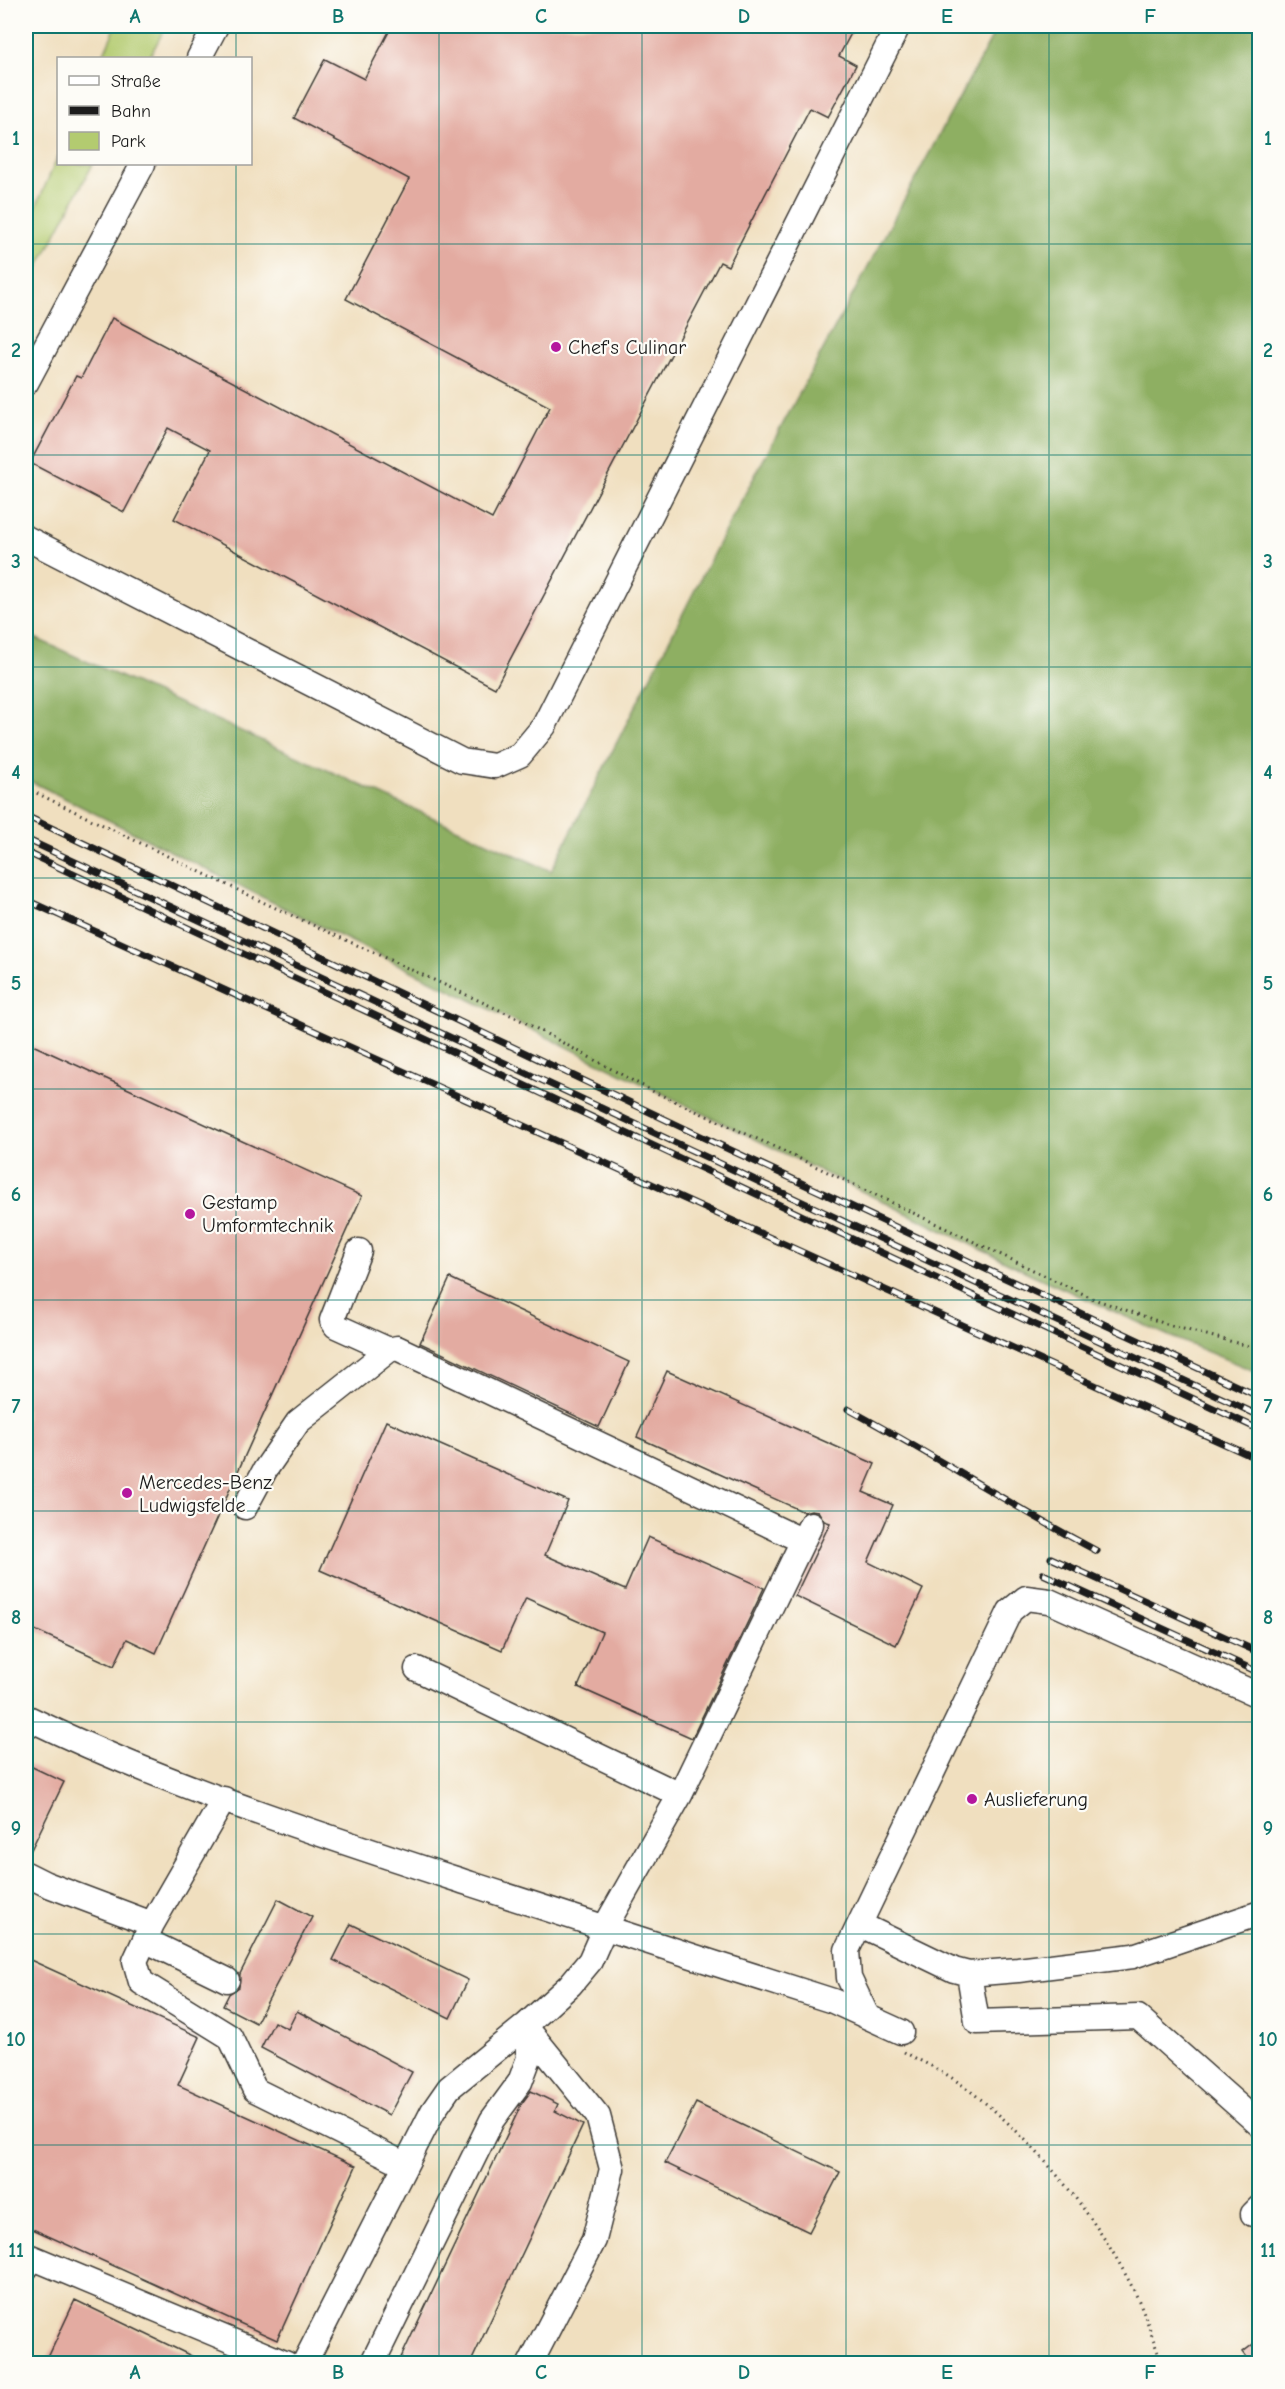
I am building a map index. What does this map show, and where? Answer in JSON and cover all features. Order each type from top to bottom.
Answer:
[{"type":"lane","points":[[200,57],[216,26]]},
{"type":"lane","points":[[26,538],[462,760],[495,766],[520,755],[544,726],[898,26]]},
{"type":"lane","points":[[26,383],[142,165]]},
{"type":"lane","points":[[359,1251],[332,1320],[336,1326],[389,1350]]},
{"type":"lane","points":[[245,1507],[257,1484],[296,1424],[389,1350],[397,1348],[807,1533],[680,1795],[604,1927],[590,1961],[570,1985],[525,2026],[449,2088],[433,2111],[404,2164],[304,2364]]},
{"type":"lane","points":[[867,2016],[849,1978],[847,1950],[1010,1611],[1026,1598],[1049,1601],[1260,1696]]},
{"type":"lane","points":[[417,1669],[680,1795]]},
{"type":"lane","points":[[26,1717],[66,1737],[224,1799],[392,1858],[833,2001],[867,2016],[900,2041]]},
{"type":"lane","points":[[224,1799],[148,1932],[135,1961],[141,1982],[230,2037],[255,2090],[404,2164]]},
{"type":"lane","points":[[26,1874],[148,1932],[227,1980]]},
{"type":"lane","points":[[861,1924],[954,1970],[969,1974],[1133,1956],[1260,1913]]},
{"type":"lane","points":[[969,1974],[977,2022],[1138,2017],[1260,2124]]},
{"type":"lane","points":[[372,2364],[492,2120],[520,2082],[528,2058],[525,2026]]},
{"type":"lane","points":[[525,2026],[598,2116],[612,2169],[594,2240],[530,2364]]},
{"type":"lane","points":[[27,2260],[286,2364]]},
{"type":"path","points":[[26,788],[269,905],[515,1017],[652,1091],[1094,1299],[1173,1326],[1260,1349]]},
{"type":"path","points":[[900,2041],[967,2089],[1010,2127],[1068,2187],[1107,2245],[1141,2307],[1162,2364]]},
{"type":"green space","points":[[116,26],[166,26],[150,57],[102,57]]},
{"type":"green space","points":[[998,26],[1259,26],[1259,1373],[1169,1336],[1033,1275],[326,929],[26,779],[26,634],[551,871],[726,529]]},
{"type":"green space","points":[[57,158],[57,165],[92,165],[26,290],[26,230]]},
{"type":"building","name":"Chef's Culinar","points":[[392,26],[855,26],[839,56],[856,65],[828,117],[810,108],[728,266],[720,262],[495,688],[174,519],[210,450],[168,428],[124,512],[30,463],[76,376],[81,378],[112,318],[492,519],[550,407],[346,299],[409,179],[294,118],[325,59],[364,79]]},
{"type":"building","points":[[26,1042],[362,1196],[156,1653],[127,1639],[114,1666],[26,1626]]},
{"type":"building","points":[[450,1278],[629,1362],[599,1427],[420,1343]]},
{"type":"building","points":[[667,1371],[875,1464],[863,1492],[893,1505],[868,1562],[923,1589],[896,1645],[795,1596],[830,1523],[824,1521],[818,1511],[804,1512],[637,1437]]},
{"type":"building","points":[[386,1421],[568,1501],[545,1555],[625,1590],[648,1537],[764,1588],[692,1738],[578,1687],[602,1632],[526,1598],[502,1650],[320,1570]]},
{"type":"building","points":[[26,1764],[64,1782],[26,1860]]},
{"type":"building","points":[[278,1899],[312,1917],[256,2023],[223,2006],[229,1994],[239,1987],[240,1974]]},
{"type":"building","points":[[351,1924],[468,1980],[450,2018],[333,1960]]},
{"type":"building","points":[[26,1958],[200,2037],[178,2085],[356,2166],[277,2340],[26,2226]]},
{"type":"building","points":[[297,2011],[412,2072],[389,2115],[261,2048],[274,2022],[288,2029]]},
{"type":"building","points":[[531,2091],[558,2104],[555,2111],[583,2125],[470,2364],[398,2364],[522,2103]]},
{"type":"building","points":[[696,2103],[840,2172],[809,2232],[665,2163]]},
{"type":"building","points":[[75,2300],[208,2364],[45,2364]]},
{"type":"building","points":[[1260,2339],[1260,2364],[1252,2364],[1243,2352]]},
{"type":"railway","points":[[26,816],[694,1133],[1260,1397]]},
{"type":"railway","points":[[26,839],[1260,1416]]},
{"type":"railway","points":[[26,852],[1260,1430]]},
{"type":"railway","points":[[26,900],[1260,1460]]},
{"type":"railway","points":[[848,1409],[1097,1551]]},
{"type":"railway","points":[[1051,1558],[1260,1653]]},
{"type":"railway","points":[[1043,1574],[1260,1673]]},
{"type":"place","name":"Chef's Culinar","points":[[556,347]]},
{"type":"place","name":"Gestamp Umformtechnik","points":[[190,1214]]},
{"type":"place","name":"Mercedes-Benz Ludwigsfelde","points":[[127,1493]]},
{"type":"place","name":"Auslieferung","points":[[972,1799]]}]
